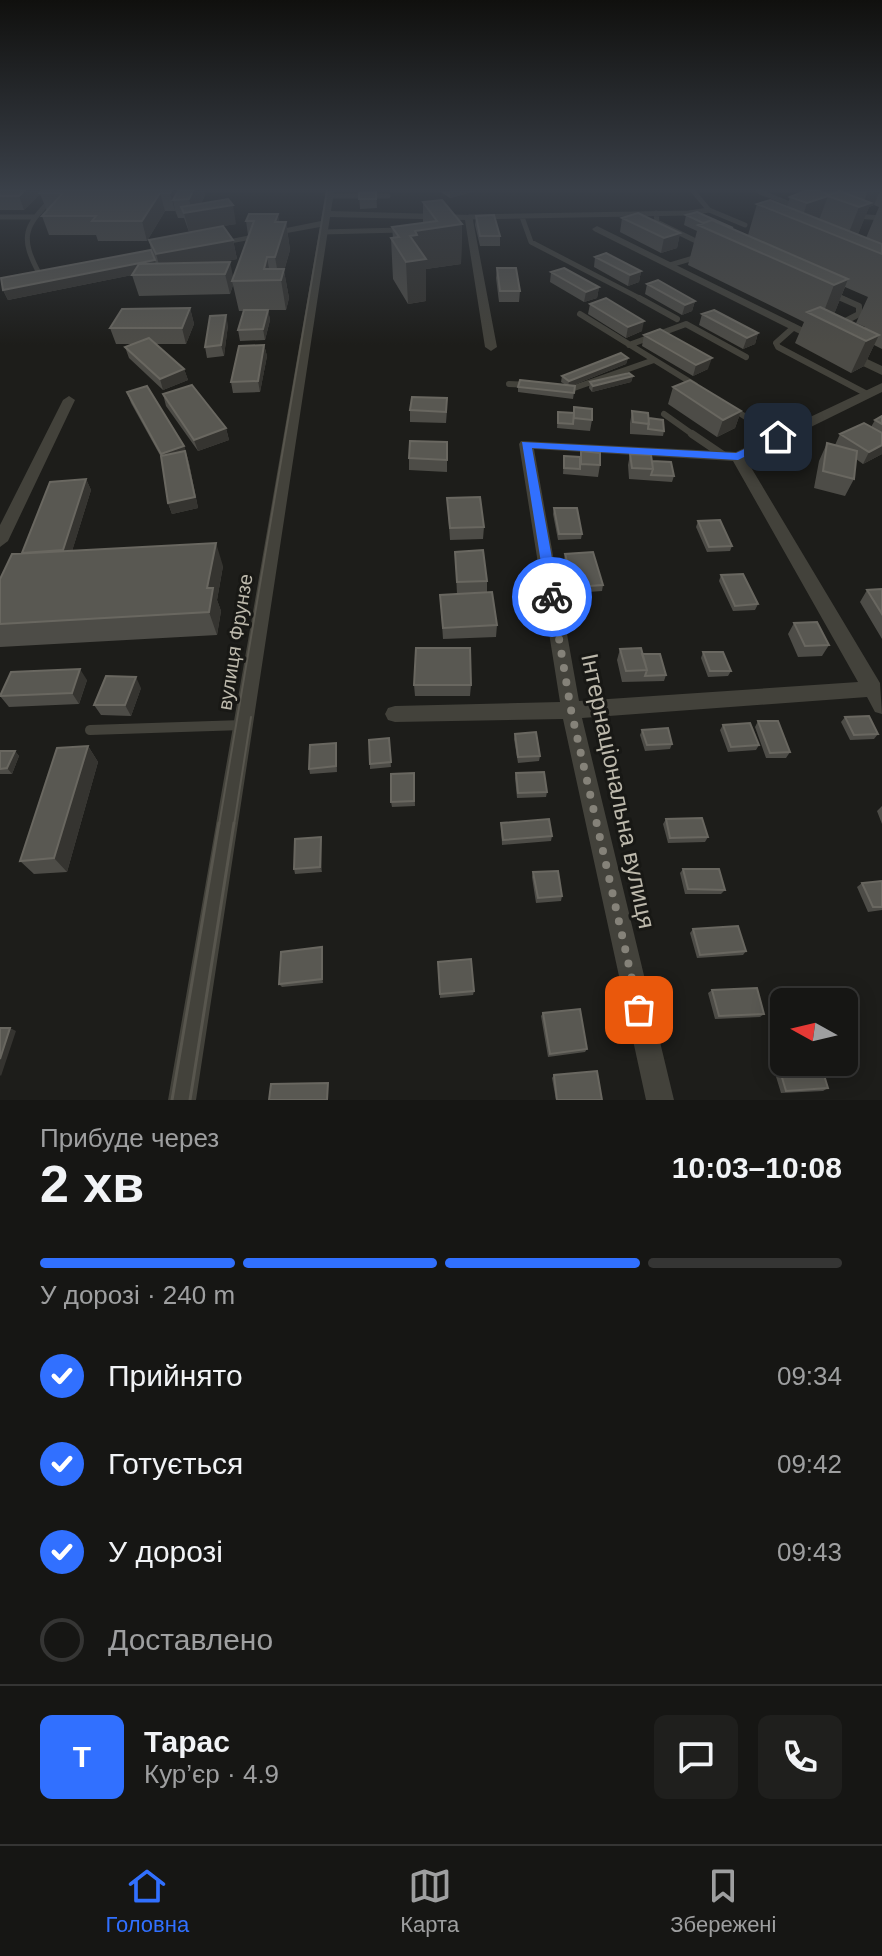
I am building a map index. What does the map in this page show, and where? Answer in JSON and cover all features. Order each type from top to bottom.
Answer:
[{"type":"street","points":[[196,247],[213,242]]},
{"type":"street","name":"вулиця Фрунзе","points":[[182,1100],[321,242]]},
{"type":"street","points":[[473,242],[491,347]]},
{"type":"street","points":[[626,242],[828,344]]},
{"type":"street","points":[[27,278],[56,272]]},
{"type":"street","points":[[841,351],[882,371]]},
{"type":"street","points":[[395,714],[877,698],[731,456],[882,387]]},
{"type":"street","points":[[0,541],[69,400]]},
{"type":"street","name":"Інтернаціональна вулиця","points":[[660,1100],[571,710],[526,444],[731,456]]},
{"type":"lane","points":[[26,242],[25,248],[40,275]]},
{"type":"lane","points":[[532,242],[578,268],[590,270],[677,319]]},
{"type":"lane","points":[[699,242],[704,245]]},
{"type":"lane","points":[[670,265],[716,251]]},
{"type":"lane","points":[[814,337],[859,314],[859,306],[820,288]]},
{"type":"lane","points":[[580,314],[704,391]]},
{"type":"lane","points":[[629,345],[686,324],[746,357]]},
{"type":"lane","points":[[794,327],[776,343],[778,347],[867,394]]},
{"type":"lane","points":[[561,387],[574,388],[654,360]]},
{"type":"lane","points":[[509,384],[535,386]]},
{"type":"lane","points":[[728,406],[778,437]]},
{"type":"lane","points":[[664,414],[731,456]]},
{"type":"lane","points":[[90,730],[244,725]]},
{"type":"building","points":[[150,242],[220,242],[156,254]]},
{"type":"building","points":[[246,242],[280,242],[275,257],[267,257],[264,269],[284,269],[281,280],[232,281]]},
{"type":"building","points":[[394,242],[414,242],[426,259],[406,262]]},
{"type":"building","points":[[737,242],[763,242],[848,279],[834,285]]},
{"type":"building","points":[[853,242],[882,244],[882,254]]},
{"type":"building","points":[[151,250],[155,260],[3,290],[1,278]]},
{"type":"building","points":[[606,253],[641,271],[630,275],[595,257]]},
{"type":"building","points":[[230,262],[225,274],[132,275],[139,264]]},
{"type":"building","points":[[497,268],[516,268],[520,291],[500,291]]},
{"type":"building","points":[[564,268],[599,287],[586,292],[551,272]]},
{"type":"building","points":[[658,280],[695,301],[685,305],[647,284]]},
{"type":"building","points":[[606,298],[644,321],[628,327],[590,304]]},
{"type":"building","points":[[820,307],[879,335],[866,341],[807,312]]},
{"type":"building","points":[[190,308],[182,328],[110,328],[122,309]]},
{"type":"building","points":[[244,310],[268,310],[263,329],[238,330]]},
{"type":"building","points":[[714,310],[758,333],[747,338],[702,314]]},
{"type":"building","points":[[226,315],[221,345],[205,347],[210,316]]},
{"type":"building","points":[[660,329],[712,358],[696,365],[644,335]]},
{"type":"building","points":[[149,338],[184,369],[160,379],[125,347]]},
{"type":"building","points":[[264,345],[258,381],[231,382],[239,346]]},
{"type":"building","points":[[621,353],[628,358],[569,381],[562,376]]},
{"type":"building","points":[[629,373],[633,376],[593,386],[590,382]]},
{"type":"building","points":[[520,380],[575,386],[574,393],[518,387]]},
{"type":"building","points":[[690,380],[741,411],[723,420],[673,387]]},
{"type":"building","points":[[192,385],[226,428],[194,440],[163,394]]},
{"type":"building","points":[[147,386],[184,446],[161,454],[127,392]]},
{"type":"building","points":[[412,397],[447,398],[446,412],[410,410]]},
{"type":"building","points":[[574,407],[592,409],[592,420],[574,418]]},
{"type":"building","points":[[632,411],[648,413],[649,424],[633,422]]},
{"type":"building","points":[[558,412],[574,413],[573,424],[558,423]]},
{"type":"building","points":[[649,418],[663,420],[664,431],[648,429]]},
{"type":"building","points":[[864,423],[882,433],[882,445],[869,452],[840,434]]},
{"type":"building","points":[[410,441],[447,442],[447,460],[409,458]]},
{"type":"building","points":[[827,443],[857,451],[854,479],[823,471]]},
{"type":"building","points":[[185,451],[195,497],[168,503],[161,456]]},
{"type":"building","points":[[581,451],[600,453],[600,465],[581,464]]},
{"type":"building","points":[[630,454],[651,455],[653,469],[632,468]]},
{"type":"building","points":[[564,456],[580,457],[580,469],[564,468]]},
{"type":"building","points":[[652,461],[671,462],[674,476],[651,475]]},
{"type":"building","points":[[86,479],[63,550],[22,553],[50,482]]},
{"type":"building","points":[[480,497],[484,527],[450,528],[447,498]]},
{"type":"building","points":[[554,508],[577,508],[582,534],[559,534]]},
{"type":"building","points":[[720,520],[732,546],[709,547],[698,521]]},
{"type":"building","points":[[216,543],[207,588],[213,588],[209,612],[0,624],[0,579],[12,554]]},
{"type":"building","points":[[483,550],[487,581],[457,582],[455,552]]},
{"type":"building","points":[[593,552],[603,585],[574,587],[565,554]]},
{"type":"building","points":[[743,574],[758,604],[735,606],[721,575]]},
{"type":"building","points":[[882,589],[882,614],[867,590]]},
{"type":"building","points":[[492,592],[497,625],[443,628],[440,595]]},
{"type":"building","points":[[817,622],[829,645],[805,646],[794,623]]},
{"type":"building","points":[[416,648],[470,648],[471,685],[414,685]]},
{"type":"building","points":[[641,648],[647,670],[626,671],[620,649]]},
{"type":"building","points":[[703,652],[723,652],[731,671],[710,671]]},
{"type":"building","points":[[642,654],[660,654],[666,675],[645,676],[647,670]]},
{"type":"building","points":[[80,669],[72,693],[0,696],[11,672]]},
{"type":"building","points":[[106,676],[136,677],[125,705],[94,705]]},
{"type":"building","points":[[869,716],[878,734],[854,735],[845,717]]},
{"type":"building","points":[[758,721],[778,721],[790,752],[770,753]]},
{"type":"building","points":[[750,723],[759,745],[731,747],[723,725]]},
{"type":"building","points":[[668,728],[672,744],[647,745],[642,730]]},
{"type":"building","points":[[536,732],[540,756],[518,757],[515,734]]},
{"type":"building","points":[[389,738],[391,762],[370,764],[369,740]]},
{"type":"building","points":[[336,743],[336,766],[309,769],[310,745]]},
{"type":"building","points":[[88,746],[54,858],[20,861],[57,748]]},
{"type":"building","points":[[0,751],[15,751],[7,768],[0,769]]},
{"type":"building","points":[[544,772],[547,792],[518,793],[516,773]]},
{"type":"building","points":[[414,773],[414,801],[391,802],[391,774]]},
{"type":"building","points":[[702,818],[708,837],[670,838],[666,819]]},
{"type":"building","points":[[549,819],[552,836],[503,840],[501,823]]},
{"type":"building","points":[[321,837],[320,867],[294,869],[295,839]]},
{"type":"building","points":[[683,869],[719,869],[725,890],[688,889]]},
{"type":"building","points":[[558,871],[562,896],[538,898],[533,872]]},
{"type":"building","points":[[882,881],[882,907],[873,907],[862,883]]},
{"type":"building","points":[[738,926],[746,951],[700,955],[693,929]]},
{"type":"building","points":[[322,947],[322,979],[279,984],[281,952]]},
{"type":"building","points":[[471,959],[474,991],[440,994],[438,962]]},
{"type":"building","points":[[757,988],[764,1014],[719,1016],[712,990]]},
{"type":"building","points":[[580,1009],[587,1049],[550,1054],[543,1013]]},
{"type":"building","points":[[0,1028],[10,1028],[0,1059]]},
{"type":"building","points":[[597,1071],[602,1100],[557,1100],[554,1075]]},
{"type":"building","points":[[782,1076],[824,1076],[828,1088],[786,1091]]},
{"type":"building","points":[[328,1083],[327,1100],[269,1100],[271,1084]]},
{"type":"tram line","points":[[219,825],[318,242]]},
{"type":"tram line","points":[[234,825],[251,717]]},
{"type":"tram line","points":[[172,1100],[219,823]]},
{"type":"tram line","points":[[190,1100],[234,823]]},
{"type":"way so far","points":[[552,597],[571,710],[639,1010]]},
{"type":"route","points":[[552,597],[526,444],[738,457],[778,437]]}]
